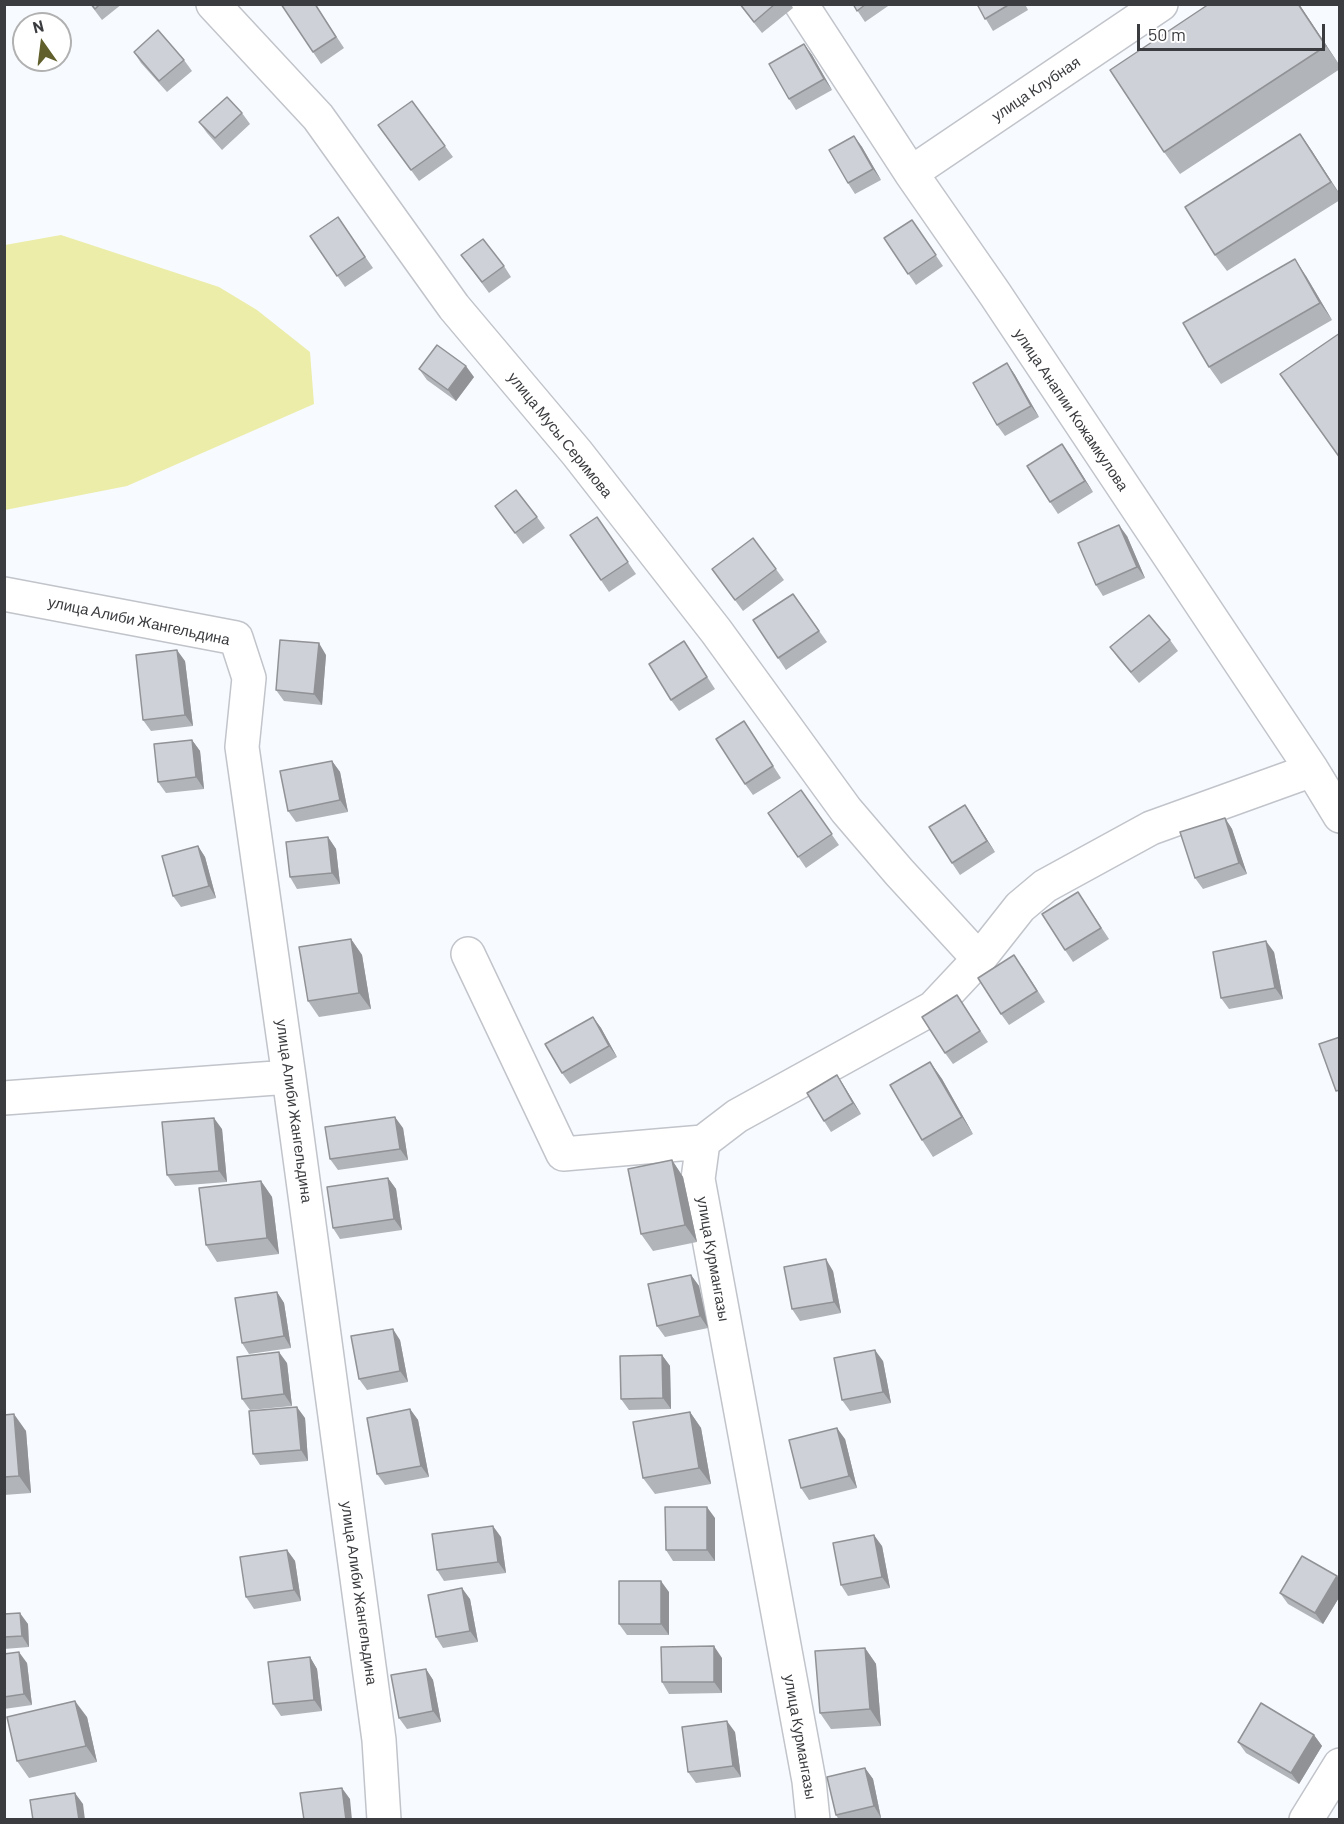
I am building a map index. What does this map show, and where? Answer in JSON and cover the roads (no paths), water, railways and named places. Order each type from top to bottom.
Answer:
[{"type":"street","name":"улица Анапии Кожамкулова","points":[[801,4],[911,173],[988,285],[1340,816]]},
{"type":"street","name":"улица Клубная","points":[[911,173],[1161,4]]},
{"type":"street","name":"улица Мусы Серимова","points":[[222,7],[318,117],[454,307],[577,453],[716,631],[846,810],[979,959]]},
{"type":"street","name":"улица Алиби Жангельдина","points":[[4,594],[236,638],[249,678],[242,747],[379,1740],[384,1820]]},
{"type":"street","points":[[468,954],[562,1154],[703,1142],[737,1116],[933,1008],[979,959],[1020,907],[1045,886],[1151,828],[1311,770]]},
{"type":"street","points":[[4,1098],[289,1077]]},
{"type":"street","name":"улица Курмангазы","points":[[703,1142],[698,1179],[809,1781],[813,1820]]},
{"type":"street","points":[[1306,1820],[1340,1765]]}]
